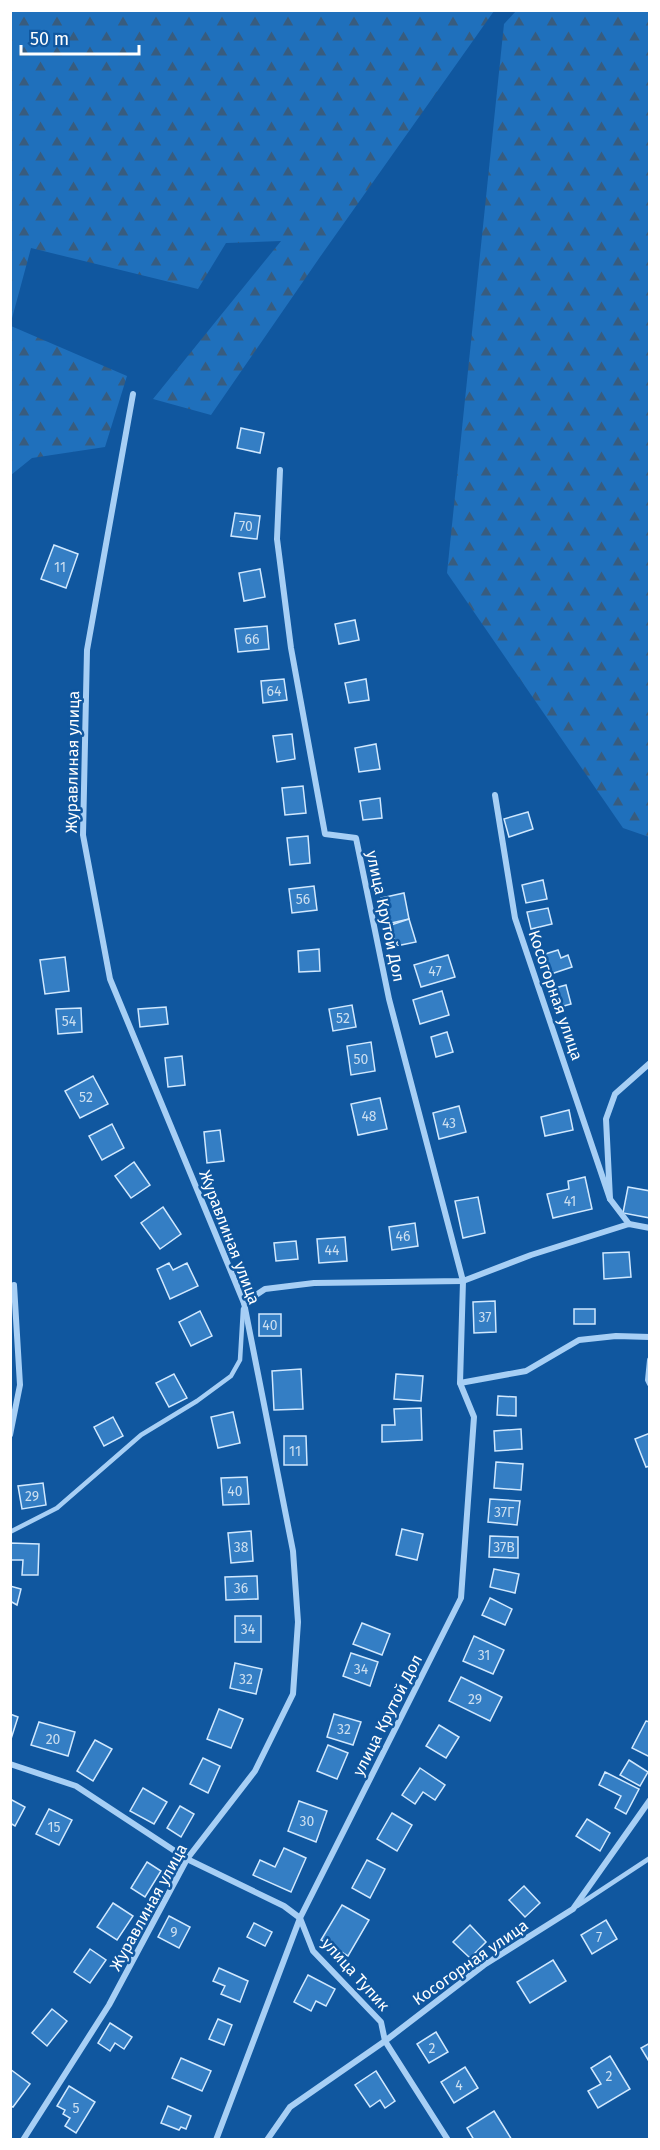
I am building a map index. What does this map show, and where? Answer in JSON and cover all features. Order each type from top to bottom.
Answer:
[{"type":"street","name":"Журавлиная улица","points":[[23,2139],[109,2005],[187,1859],[255,1771],[293,1695],[298,1622],[293,1551],[244,1303],[110,979],[83,835],[87,650],[133,394]]},
{"type":"street","name":"улица Крутой Дол","points":[[216,2139],[300,1918],[461,1598],[474,1417],[460,1383],[463,1281],[389,999],[356,838],[325,834],[291,648],[278,550],[280,470]]},
{"type":"street","name":"Косогорная улица","points":[[495,795],[515,918],[610,1199],[629,1224]]},
{"type":"street","points":[[610,1199],[606,1119],[615,1094],[650,1064]]},
{"type":"street","points":[[244,1303],[265,1289],[314,1283],[463,1281],[531,1255],[629,1224],[650,1228]]},
{"type":"street","points":[[10,1435],[20,1385],[14,1285]]},
{"type":"street","points":[[460,1383],[526,1371],[579,1340],[616,1336],[650,1337]]},
{"type":"street","points":[[650,1360],[648,1380],[650,1384]]},
{"type":"street","points":[[10,1764],[76,1786],[187,1859],[284,1906],[300,1918]]},
{"type":"street","name":"Косогорная улица","points":[[267,2139],[290,2107],[385,2040],[484,1965],[573,1909],[650,1800]]},
{"type":"street","name":"улица Тупик","points":[[300,1918],[313,1951],[381,2022],[385,2040],[448,2139]]},
{"type":"lane","points":[[10,1532],[57,1508],[141,1435],[198,1401],[231,1376],[240,1360],[244,1303]]},
{"type":"lane","name":"Косогорная улица","points":[[573,1909],[650,1858]]},
{"type":"green space","points":[[11,10],[494,11],[211,415],[153,399],[281,241],[226,243],[198,289],[31,248],[11,322]]},
{"type":"green space","points":[[516,11],[649,11],[649,837],[623,828],[447,573],[504,24]]},
{"type":"green space","points":[[11,326],[127,376],[105,447],[32,458],[11,475]]},
{"type":"building","points":[[241,428],[264,433],[260,453],[237,448]]},
{"type":"building","points":[[235,513],[260,516],[257,539],[231,536]]},
{"type":"building","points":[[54,545],[78,554],[66,588],[41,579]]},
{"type":"building","points":[[260,569],[265,597],[244,601],[239,573]]},
{"type":"building","points":[[355,620],[359,640],[339,644],[335,624]]},
{"type":"building","points":[[267,626],[269,649],[238,652],[235,629]]},
{"type":"building","points":[[284,679],[287,700],[263,703],[261,681]]},
{"type":"building","points":[[366,679],[369,700],[349,703],[345,683]]},
{"type":"building","points":[[292,734],[295,759],[277,762],[273,736]]},
{"type":"building","points":[[376,744],[380,769],[359,772],[355,748]]},
{"type":"building","points":[[303,786],[306,813],[285,815],[282,788]]},
{"type":"building","points":[[380,798],[382,818],[363,820],[360,801]]},
{"type":"building","points":[[528,812],[533,829],[509,837],[504,819]]},
{"type":"building","points":[[308,836],[310,863],[290,865],[287,838]]},
{"type":"building","points":[[543,880],[547,899],[526,903],[522,885]]},
{"type":"building","points":[[314,886],[317,910],[292,913],[289,889]]},
{"type":"building","points":[[404,893],[409,919],[387,924],[381,898]]},
{"type":"building","points":[[548,908],[552,924],[531,929],[527,912]]},
{"type":"building","points":[[409,919],[416,942],[396,946],[391,925]]},
{"type":"building","points":[[319,949],[320,971],[299,972],[298,951]]},
{"type":"building","points":[[558,950],[561,958],[568,955],[572,967],[548,975],[542,955]]},
{"type":"building","points":[[448,955],[455,977],[421,987],[414,965]]},
{"type":"building","points":[[65,957],[69,991],[45,994],[40,960]]},
{"type":"building","points":[[566,985],[571,1004],[553,1009],[548,990]]},
{"type":"building","points":[[442,991],[449,1015],[420,1024],[413,1000]]},
{"type":"building","points":[[352,1005],[356,1027],[333,1031],[329,1009]]},
{"type":"building","points":[[166,1007],[168,1024],[140,1027],[138,1009]]},
{"type":"building","points":[[81,1008],[82,1032],[58,1034],[56,1009]]},
{"type":"building","points":[[447,1032],[453,1052],[436,1057],[431,1037]]},
{"type":"building","points":[[371,1042],[375,1071],[351,1075],[347,1046]]},
{"type":"building","points":[[182,1056],[185,1085],[168,1087],[165,1058]]},
{"type":"building","points":[[93,1076],[108,1104],[80,1118],[65,1091]]},
{"type":"building","points":[[380,1098],[387,1129],[358,1135],[351,1104]]},
{"type":"building","points":[[459,1106],[466,1132],[439,1139],[433,1113]]},
{"type":"building","points":[[569,1110],[573,1130],[545,1136],[541,1117]]},
{"type":"building","points":[[112,1124],[124,1148],[102,1160],[89,1136]]},
{"type":"building","points":[[220,1130],[224,1161],[207,1163],[204,1132]]},
{"type":"building","points":[[134,1162],[150,1185],[131,1198],[115,1176]]},
{"type":"building","points":[[585,1177],[592,1209],[553,1218],[547,1194],[569,1189],[568,1181]]},
{"type":"building","points":[[628,1187],[650,1191],[650,1218],[623,1213]]},
{"type":"building","points":[[478,1197],[485,1233],[463,1238],[455,1201]]},
{"type":"building","points":[[163,1207],[181,1234],[160,1249],[141,1223]]},
{"type":"building","points":[[415,1223],[418,1246],[392,1250],[389,1227]]},
{"type":"building","points":[[345,1237],[347,1261],[319,1263],[317,1239]]},
{"type":"building","points":[[296,1241],[298,1259],[276,1261],[274,1243]]},
{"type":"building","points":[[629,1252],[631,1277],[604,1279],[603,1253]]},
{"type":"building","points":[[169,1263],[173,1270],[187,1263],[198,1286],[170,1299],[157,1269]]},
{"type":"building","points":[[495,1301],[496,1332],[474,1333],[473,1302]]},
{"type":"building","points":[[574,1309],[595,1309],[595,1324],[574,1324]]},
{"type":"building","points":[[200,1311],[212,1336],[191,1346],[179,1322]]},
{"type":"building","points":[[259,1314],[281,1314],[281,1336],[259,1336]]},
{"type":"building","points":[[301,1369],[303,1409],[274,1410],[272,1371]]},
{"type":"building","points":[[174,1374],[187,1398],[169,1407],[156,1383]]},
{"type":"building","points":[[396,1374],[423,1376],[421,1401],[394,1399]]},
{"type":"building","points":[[498,1396],[516,1397],[516,1416],[497,1415]]},
{"type":"building","points":[[421,1408],[422,1440],[382,1442],[382,1425],[395,1425],[394,1409]]},
{"type":"building","points":[[233,1412],[240,1443],[218,1448],[211,1417]]},
{"type":"building","points":[[113,1417],[123,1436],[104,1446],[94,1427]]},
{"type":"building","points":[[521,1429],[522,1449],[495,1451],[494,1431]]},
{"type":"building","points":[[650,1433],[650,1466],[646,1467],[635,1439]]},
{"type":"building","points":[[284,1436],[306,1436],[307,1465],[284,1465]]},
{"type":"building","points":[[496,1462],[523,1464],[521,1490],[494,1488]]},
{"type":"building","points":[[247,1477],[249,1504],[223,1505],[221,1478]]},
{"type":"building","points":[[43,1483],[46,1505],[22,1509],[18,1486]]},
{"type":"building","points":[[490,1499],[520,1501],[517,1525],[488,1522]]},
{"type":"building","points":[[402,1529],[423,1534],[417,1560],[396,1555]]},
{"type":"building","points":[[251,1531],[253,1561],[231,1563],[228,1533]]},
{"type":"building","points":[[490,1536],[518,1537],[518,1558],[489,1557]]},
{"type":"building","points":[[10,1543],[39,1544],[38,1575],[22,1575],[23,1560],[10,1560]]},
{"type":"building","points":[[494,1569],[519,1574],[515,1593],[490,1587]]},
{"type":"building","points":[[257,1576],[258,1599],[226,1600],[225,1577]]},
{"type":"building","points":[[10,1586],[21,1589],[17,1605],[10,1601]]},
{"type":"building","points":[[490,1598],[512,1609],[505,1625],[482,1615]]},
{"type":"building","points":[[235,1616],[261,1616],[261,1642],[235,1642]]},
{"type":"building","points":[[362,1623],[390,1634],[382,1655],[353,1644]]},
{"type":"building","points":[[474,1636],[504,1650],[493,1674],[463,1661]]},
{"type":"building","points":[[351,1653],[378,1662],[370,1686],[343,1676]]},
{"type":"building","points":[[235,1663],[262,1669],[256,1694],[230,1688]]},
{"type":"building","points":[[461,1677],[502,1697],[490,1721],[449,1701]]},
{"type":"building","points":[[219,1709],[243,1719],[231,1748],[207,1739]]},
{"type":"building","points":[[10,1714],[18,1717],[11,1739],[10,1739]]},
{"type":"building","points":[[334,1714],[361,1722],[353,1745],[327,1737]]},
{"type":"building","points":[[646,1721],[650,1722],[650,1757],[632,1748]]},
{"type":"building","points":[[39,1722],[75,1732],[68,1756],[31,1745]]},
{"type":"building","points":[[439,1725],[459,1737],[446,1758],[426,1746]]},
{"type":"building","points":[[95,1740],[112,1749],[93,1781],[77,1771]]},
{"type":"building","points":[[328,1745],[348,1753],[337,1779],[317,1771]]},
{"type":"building","points":[[203,1758],[220,1766],[208,1793],[190,1784]]},
{"type":"building","points":[[629,1760],[648,1772],[640,1786],[620,1775]]},
{"type":"building","points":[[420,1768],[445,1785],[435,1800],[423,1792],[415,1804],[402,1795]]},
{"type":"building","points":[[605,1772],[639,1789],[626,1814],[615,1808],[621,1796],[599,1785]]},
{"type":"building","points":[[143,1788],[167,1802],[154,1824],[130,1811]]},
{"type":"building","points":[[10,1799],[25,1807],[15,1826],[10,1823]]},
{"type":"building","points":[[299,1801],[327,1811],[316,1842],[288,1831]]},
{"type":"building","points":[[180,1806],[194,1814],[181,1837],[167,1828]]},
{"type":"building","points":[[49,1809],[72,1820],[59,1845],[36,1834]]},
{"type":"building","points":[[392,1813],[412,1825],[397,1851],[377,1839]]},
{"type":"building","points":[[587,1819],[610,1833],[600,1851],[576,1836]]},
{"type":"building","points":[[284,1848],[306,1858],[291,1892],[253,1875],[260,1860],[275,1867]]},
{"type":"building","points":[[367,1860],[385,1869],[370,1898],[352,1888]]},
{"type":"building","points":[[147,1862],[161,1871],[145,1897],[131,1888]]},
{"type":"building","points":[[524,1886],[540,1903],[525,1917],[509,1900]]},
{"type":"building","points":[[113,1903],[133,1916],[117,1940],[97,1927]]},
{"type":"building","points":[[342,1905],[369,1920],[348,1956],[321,1940]]},
{"type":"building","points":[[169,1916],[190,1927],[179,1948],[158,1937]]},
{"type":"building","points":[[606,1920],[617,1939],[592,1954],[581,1935]]},
{"type":"building","points":[[254,1923],[272,1932],[265,1946],[247,1937]]},
{"type":"building","points":[[470,1925],[486,1942],[470,1958],[453,1942]]},
{"type":"building","points":[[90,1949],[106,1960],[90,1983],[74,1972]]},
{"type":"building","points":[[553,1960],[566,1981],[530,2003],[517,1982]]},
{"type":"building","points":[[219,1968],[248,1981],[240,2002],[221,1994],[225,1986],[213,1981]]},
{"type":"building","points":[[308,1975],[335,1989],[326,2006],[316,2001],[311,2011],[294,2002]]},
{"type":"building","points":[[52,2009],[67,2021],[47,2046],[32,2033]]},
{"type":"building","points":[[218,2019],[232,2025],[224,2045],[209,2039]]},
{"type":"building","points":[[110,2023],[132,2037],[124,2049],[115,2043],[110,2051],[98,2043]]},
{"type":"building","points":[[436,2032],[448,2052],[429,2063],[417,2044]]},
{"type":"building","points":[[650,2043],[650,2063],[641,2048]]},
{"type":"building","points":[[610,2056],[630,2089],[598,2108],[588,2091],[601,2084],[591,2068]]},
{"type":"building","points":[[181,2058],[211,2071],[202,2091],[172,2078]]},
{"type":"building","points":[[465,2067],[478,2088],[454,2103],[441,2082]]},
{"type":"building","points":[[10,2069],[30,2084],[13,2107],[10,2106]]},
{"type":"building","points":[[376,2071],[395,2101],[385,2108],[380,2100],[370,2107],[355,2085]]},
{"type":"building","points":[[69,2086],[95,2102],[76,2133],[65,2126],[70,2118],[63,2114],[65,2110],[57,2106]]},
{"type":"building","points":[[168,2106],[191,2116],[186,2129],[181,2127],[179,2130],[161,2123]]},
{"type":"building","points":[[494,2111],[512,2140],[474,2140],[467,2128]]}]
